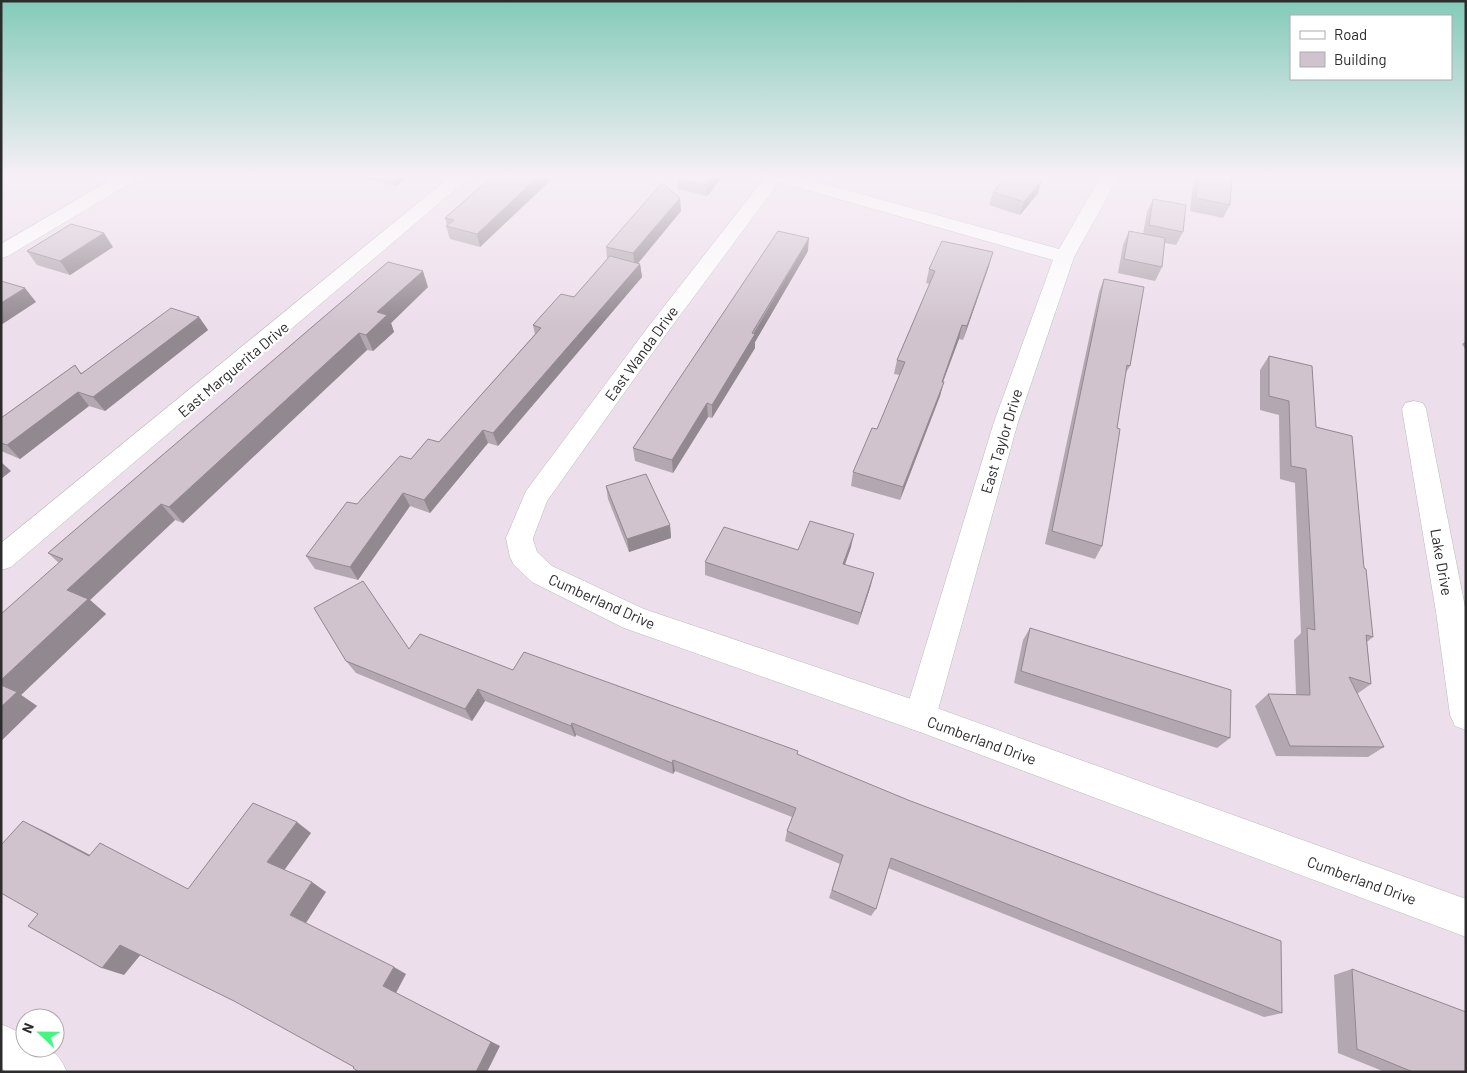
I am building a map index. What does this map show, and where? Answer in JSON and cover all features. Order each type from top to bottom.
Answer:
[{"type":"street","points":[[1,252],[45,226]]},
{"type":"street","name":"East Marguerita Drive","points":[[1,559],[402,226]]},
{"type":"street","name":"East Wanda Drive","points":[[520,538],[535,498],[656,332],[737,226]]},
{"type":"street","points":[[959,226],[1064,257]]},
{"type":"street","name":"East Taylor Drive","points":[[920,717],[1006,422],[1064,257],[1082,226]]},
{"type":"street","name":"Lake Drive","points":[[1414,409],[1451,612],[1466,715]]},
{"type":"street","name":"Cumberland Drive","points":[[520,538],[524,558],[542,574],[635,619],[920,717],[1466,918]]},
{"type":"street","points":[[1,1044],[46,1072]]},
{"type":"building","points":[[68,226],[79,226],[104,233],[60,261],[27,251]]},
{"type":"building","points":[[446,226],[485,226],[477,234]]},
{"type":"building","points":[[624,226],[656,226],[633,253],[606,247]]},
{"type":"building","points":[[1154,226],[1184,226],[1183,232]]},
{"type":"building","points":[[778,231],[809,238],[752,333],[755,334],[712,405],[707,403],[672,460],[633,448]]},
{"type":"building","points":[[1129,231],[1165,238],[1162,267],[1124,259]]},
{"type":"building","points":[[942,241],[993,252],[967,326],[962,325],[942,382],[944,382],[903,487],[853,472],[872,428],[877,429],[905,362],[897,360],[935,271],[929,269]]},
{"type":"building","points":[[610,256],[640,264],[493,433],[483,430],[424,500],[403,493],[350,567],[306,556],[347,502],[357,504],[400,456],[411,459],[428,439],[439,442],[541,328],[533,325],[561,294],[574,297]]},
{"type":"building","points":[[388,262],[423,271],[377,312],[387,315],[366,335],[359,333],[169,507],[161,504],[67,590],[88,599],[1,680],[1,614],[63,559],[48,553]]},
{"type":"building","points":[[1104,279],[1144,287],[1130,366],[1127,365],[1117,428],[1120,429],[1102,546],[1052,531]]},
{"type":"building","points":[[1,281],[25,288],[1,303]]},
{"type":"building","points":[[171,308],[199,317],[93,397],[78,392],[7,445],[1,443],[1,418],[75,365],[81,374]]},
{"type":"building","points":[[1269,356],[1312,366],[1316,427],[1352,436],[1364,568],[1366,569],[1373,637],[1366,635],[1371,684],[1349,677],[1384,747],[1290,746],[1268,694],[1310,695],[1307,628],[1315,630],[1306,469],[1291,466],[1289,401],[1269,396]]},
{"type":"building","points":[[646,474],[670,525],[627,539],[606,486]]},
{"type":"building","points":[[810,521],[854,534],[843,564],[874,573],[861,613],[705,562],[724,527],[798,550]]},
{"type":"building","points":[[363,581],[409,649],[420,634],[513,670],[524,652],[798,751],[797,754],[908,800],[1281,941],[1282,1013],[891,858],[876,909],[832,890],[843,855],[787,831],[796,808],[673,760],[672,763],[572,723],[571,726],[478,689],[465,709],[346,661],[314,608]]},
{"type":"building","points":[[1030,628],[1231,690],[1230,738],[1021,671]]},
{"type":"building","points":[[1,685],[17,692],[1,707]]},
{"type":"building","points":[[253,803],[297,822],[267,862],[312,882],[290,915],[394,967],[383,986],[491,1042],[476,1072],[359,1072],[354,1067],[234,1001],[120,945],[102,968],[28,926],[38,914],[1,893],[1,845],[23,821],[89,856],[100,843],[188,889]]},
{"type":"building","points":[[1352,969],[1466,1012],[1466,1072],[1413,1072],[1357,1049]]}]
